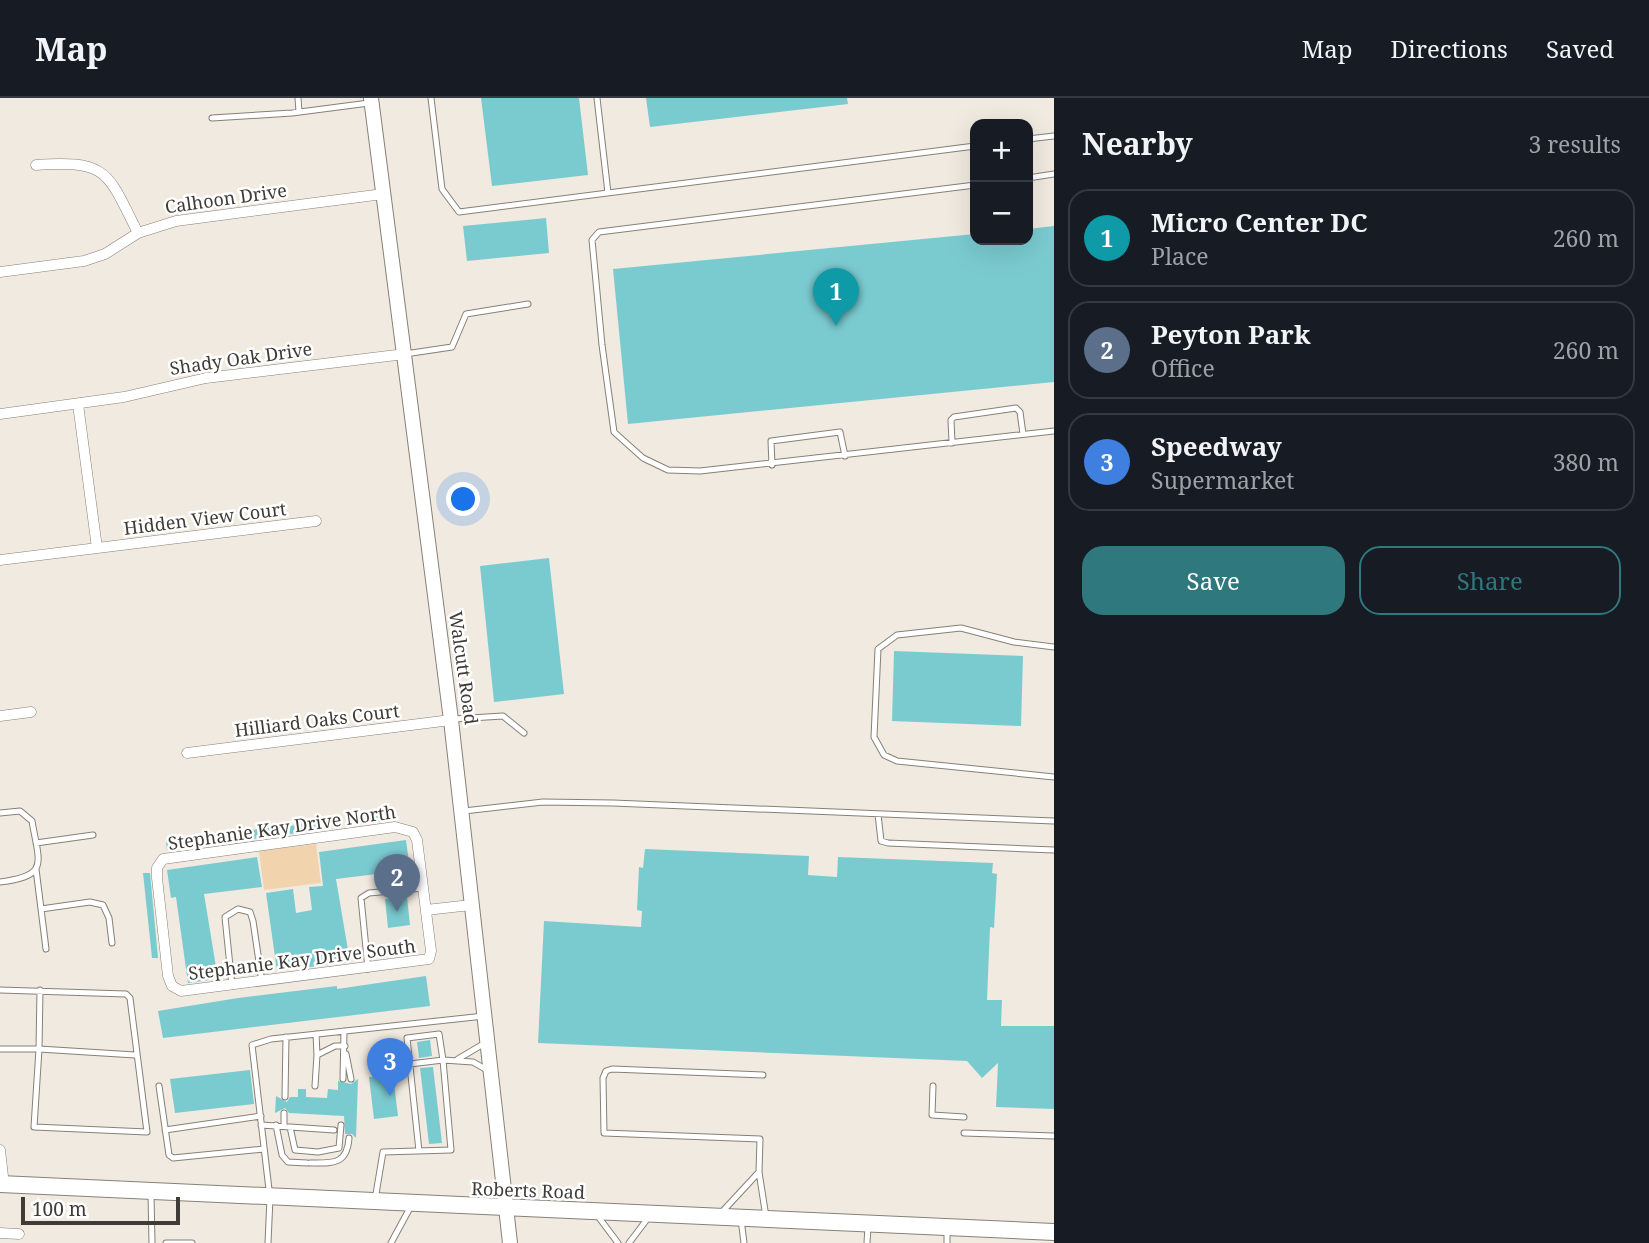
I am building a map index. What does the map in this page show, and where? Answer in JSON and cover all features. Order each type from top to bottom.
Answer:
[{"type":"main road","name":"Roberts Road","points":[[2,1184],[868,1224],[947,1235],[1018,1237],[1054,1232]]},
{"type":"street","name":"Walcutt Road","points":[[372,100],[451,720],[510,1243]]},
{"type":"street","points":[[36,165],[78,164],[101,171],[112,181],[138,233]]},
{"type":"street","name":"Calhoon Drive","points":[[0,272],[84,261],[105,254],[138,233],[176,220],[383,194]]},
{"type":"street","name":"Shady Oak Drive","points":[[0,414],[124,397],[206,378],[405,354]]},
{"type":"street","points":[[78,404],[97,548]]},
{"type":"street","name":"Hidden View Court","points":[[0,560],[316,521]]},
{"type":"street","points":[[0,716],[31,712]]},
{"type":"street","name":"Hilliard Oaks Court","points":[[187,753],[451,720]]},
{"type":"street","name":"Stephanie Kay Drive North","points":[[159,863],[171,856],[405,827],[413,832],[416,840],[426,910]]},
{"type":"street","name":"Stephanie Kay Drive South","points":[[159,863],[157,878],[168,976],[172,986],[181,991],[368,969],[429,959],[426,910]]},
{"type":"street","points":[[426,910],[471,905]]},
{"type":"street","points":[[0,1150],[2,1184]]},
{"type":"street","points":[[0,1233],[19,1234]]},
{"type":"lane","points":[[298,98],[299,112]]},
{"type":"lane","points":[[431,98],[442,189],[459,212],[970,147]]},
{"type":"lane","points":[[597,98],[608,193]]},
{"type":"lane","points":[[212,118],[299,112],[372,100]]},
{"type":"lane","points":[[1033,138],[1054,136]]},
{"type":"lane","points":[[1033,177],[1054,174]]},
{"type":"lane","points":[[970,186],[599,232],[592,240],[601,345],[614,432],[643,458],[668,470],[700,471],[772,465],[1054,431]]},
{"type":"lane","points":[[405,354],[452,347],[466,314],[528,304]]},
{"type":"lane","points":[[952,443],[951,420],[954,417],[1016,408],[1020,412],[1023,434]]},
{"type":"lane","points":[[772,465],[771,441],[840,432],[845,456]]},
{"type":"lane","points":[[1054,647],[1014,642],[961,628],[897,635],[878,649],[874,737],[884,755],[897,761],[1054,777]]},
{"type":"lane","points":[[451,720],[503,716],[524,733]]},
{"type":"lane","points":[[461,812],[546,802],[1054,821]]},
{"type":"lane","points":[[0,813],[26,814],[32,821],[46,949]]},
{"type":"lane","points":[[878,814],[878,835],[881,841],[888,843],[1054,850]]},
{"type":"lane","points":[[36,843],[93,835]]},
{"type":"lane","points":[[0,882],[26,879],[36,869]]},
{"type":"lane","points":[[368,969],[361,898],[369,893],[423,888]]},
{"type":"lane","points":[[41,909],[90,902],[103,905],[109,918],[112,943]]},
{"type":"lane","points":[[232,986],[225,916],[238,909],[250,912],[253,920],[262,982]]},
{"type":"lane","points":[[0,990],[40,990],[126,994],[130,998],[135,1055],[147,1132],[34,1127],[40,990]]},
{"type":"lane","points":[[268,1243],[270,1198],[252,1045],[286,1037],[484,1016]]},
{"type":"lane","points":[[343,1079],[344,1031]]},
{"type":"lane","points":[[315,1086],[316,1034]]},
{"type":"lane","points":[[375,1203],[383,1152],[419,1151],[451,1150],[439,1034],[407,1038],[419,1151]]},
{"type":"lane","points":[[285,1097],[286,1037]]},
{"type":"lane","points":[[458,1059],[487,1042]]},
{"type":"lane","points":[[317,1055],[335,1046],[345,1049]]},
{"type":"lane","points":[[0,1049],[135,1055]]},
{"type":"lane","points":[[345,1049],[351,1079]]},
{"type":"lane","points":[[410,1064],[458,1059],[473,1062],[491,1072]]},
{"type":"lane","points":[[763,1075],[612,1069],[606,1072],[603,1078],[602,1102],[604,1133],[760,1139],[759,1172],[766,1220]]},
{"type":"lane","points":[[159,1086],[169,1155],[177,1159],[264,1149]]},
{"type":"lane","points":[[933,1086],[932,1115],[964,1117]]},
{"type":"lane","points":[[284,1113],[295,1150],[318,1152],[339,1148],[341,1121]]},
{"type":"lane","points":[[165,1130],[261,1116]]},
{"type":"lane","points":[[261,1125],[334,1130]]},
{"type":"lane","points":[[276,1125],[282,1155],[288,1162],[328,1163],[344,1158],[348,1153],[349,1138]]},
{"type":"lane","points":[[964,1132],[1054,1136]]},
{"type":"lane","points":[[716,1218],[759,1172]]},
{"type":"lane","points":[[152,1192],[152,1243]]},
{"type":"lane","points":[[391,1243],[412,1205]]},
{"type":"lane","points":[[595,1213],[618,1243]]},
{"type":"lane","points":[[629,1243],[650,1215]]},
{"type":"lane","points":[[741,1219],[744,1243]]},
{"type":"lane","points":[[867,1243],[868,1224]]},
{"type":"lane","points":[[166,1243],[192,1243]]},
{"type":"shaded area","points":[[316,844],[321,883],[264,890],[259,851]]},
{"type":"building","points":[[481,98],[579,98],[588,175],[492,186]]},
{"type":"building","points":[[646,98],[847,98],[848,104],[650,127]]},
{"type":"building","points":[[546,218],[549,253],[467,261],[463,226]]},
{"type":"building","points":[[1054,226],[1054,382],[628,424],[613,269],[970,234],[970,245],[1033,245],[1033,228]]},
{"type":"building","points":[[549,558],[564,694],[494,702],[480,566]]},
{"type":"building","points":[[894,651],[1023,656],[1021,726],[892,721]]},
{"type":"building","points":[[395,812],[396,820],[361,824],[360,816]]},
{"type":"building","points":[[324,821],[325,829],[290,834],[289,826]]},
{"type":"building","points":[[273,827],[274,836],[239,841],[238,832]]},
{"type":"building","points":[[201,837],[202,846],[167,850],[166,842]]},
{"type":"building","points":[[406,840],[410,870],[336,879],[350,962],[277,971],[266,893],[293,889],[296,913],[312,910],[309,887],[323,886],[319,852]]},
{"type":"building","points":[[645,849],[809,856],[808,875],[837,877],[838,857],[993,863],[992,873],[997,874],[994,928],[990,927],[987,1000],[1002,1000],[1001,1026],[1054,1026],[1054,1109],[996,1107],[998,1063],[982,1078],[967,1061],[538,1043],[544,921],[641,927],[642,911],[637,910],[639,867],[643,868]]},
{"type":"building","points":[[257,857],[262,887],[204,894],[218,979],[188,983],[176,897],[171,898],[167,870]]},
{"type":"building","points":[[143,873],[150,873],[158,958],[152,958]]},
{"type":"building","points":[[407,897],[410,925],[388,928],[385,899]]},
{"type":"building","points":[[426,976],[430,1006],[163,1038],[158,1011],[238,998],[337,986],[337,989]]},
{"type":"building","points":[[430,1040],[432,1056],[419,1058],[417,1042]]},
{"type":"building","points":[[433,1067],[442,1143],[429,1144],[420,1068]]},
{"type":"building","points":[[380,1068],[381,1076],[393,1075],[398,1116],[374,1119],[369,1077],[372,1077],[371,1069]]},
{"type":"building","points":[[250,1070],[254,1104],[175,1113],[170,1079]]},
{"type":"building","points":[[358,1079],[356,1138],[352,1134],[345,1134],[344,1116],[289,1113],[285,1108],[275,1113],[276,1096],[287,1102],[290,1097],[298,1097],[298,1089],[306,1089],[306,1097],[327,1098],[328,1089],[338,1090],[338,1081],[351,1084]]},
{"type":"place","name":"Micro Center DC","points":[[836,326]]},
{"type":"place","name":"Peyton Park","points":[[397,912]]},
{"type":"place","name":"Speedway","points":[[390,1096]]}]
